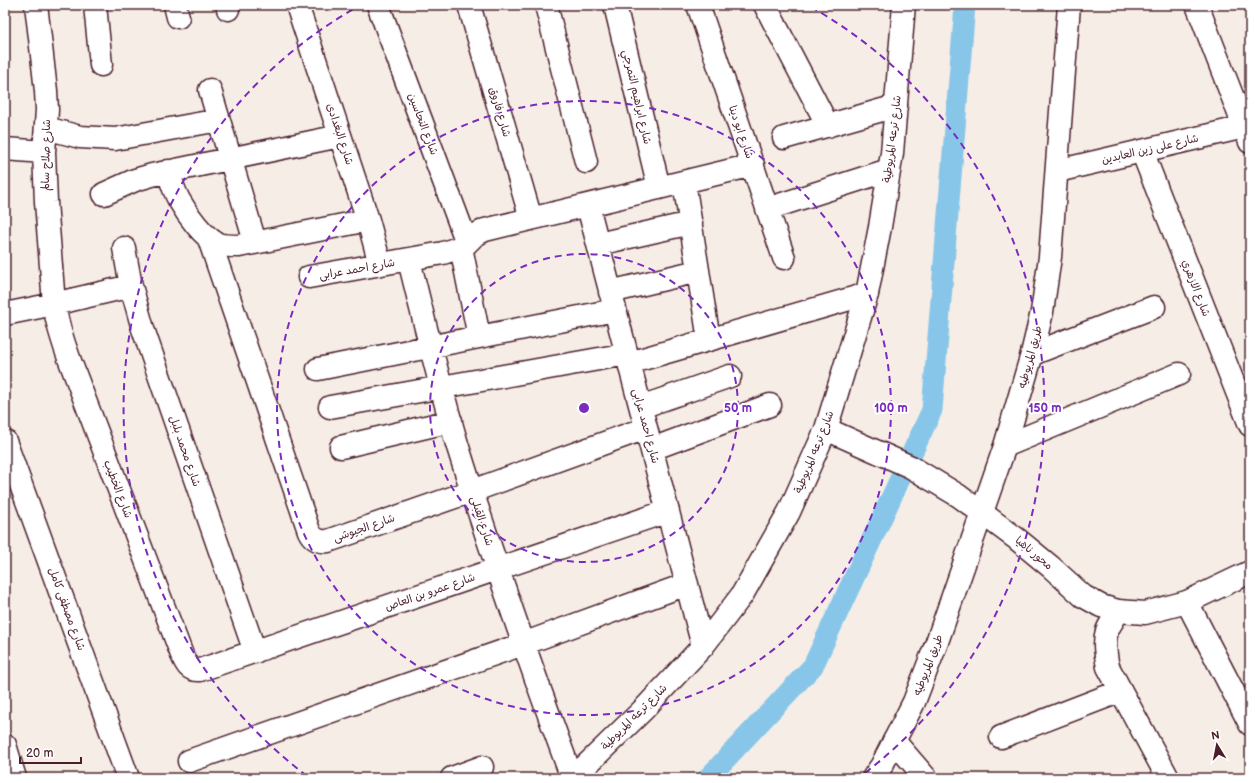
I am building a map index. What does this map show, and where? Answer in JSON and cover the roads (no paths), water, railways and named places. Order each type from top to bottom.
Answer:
[{"type":"street","name":"شارع صلاح سالم","points":[[36,5],[46,92],[47,110],[44,152],[46,202],[54,304]]},
{"type":"street","points":[[95,5],[101,65]]},
{"type":"street","name":"شارع البغدادى","points":[[297,5],[368,220],[380,264]]},
{"type":"street","name":"شارع النحاسين","points":[[378,5],[464,245],[479,337]]},
{"type":"street","name":"شارع فاروق","points":[[469,5],[531,219]]},
{"type":"street","points":[[546,5],[586,162]]},
{"type":"street","name":"شارع ابراهيم التمرجي","points":[[615,5],[659,188]]},
{"type":"street","name":"شارع ابو دينا","points":[[698,5],[784,258]]},
{"type":"street","points":[[765,5],[828,126]]},
{"type":"street","name":"شارع ترعه المريوطية","points":[[573,778],[644,709],[703,646],[742,595],[789,512],[826,429],[867,294],[880,227],[889,170],[896,106],[904,5]]},
{"type":"street","name":"طريق المريوطيه","points":[[873,778],[882,765],[914,702],[937,642],[1005,446],[1032,354],[1042,312],[1050,257],[1069,5]]},
{"type":"street","points":[[1197,5],[1247,134]]},
{"type":"street","points":[[210,90],[255,242]]},
{"type":"street","points":[[784,138],[896,106]]},
{"type":"street","points":[[46,128],[80,137],[115,139],[219,120]]},
{"type":"street","name":"شارع على زين العابدين","points":[[1057,171],[1142,151],[1247,134]]},
{"type":"street","points":[[104,194],[135,180],[168,171],[340,136]]},
{"type":"street","points":[[5,149],[44,152]]},
{"type":"street","name":"شارع الازهري","points":[[1142,151],[1250,425]]},
{"type":"street","name":"شارع احمد عرابى","points":[[309,278],[443,253],[464,245],[475,235],[485,230],[753,165]]},
{"type":"street","points":[[767,209],[889,170]]},
{"type":"street","points":[[168,171],[172,185],[179,200],[189,215],[209,239],[217,244],[239,246],[368,220]]},
{"type":"street","points":[[684,182],[709,340]]},
{"type":"street","name":"شارع احمد عرابى","points":[[588,206],[703,646]]},
{"type":"street","points":[[598,244],[691,223]]},
{"type":"street","name":"شارع الجيوشى","points":[[209,239],[309,531],[314,538],[323,542],[472,491],[646,428]]},
{"type":"street","name":"شارع محمد بلبل","points":[[124,248],[131,286],[143,329],[255,652]]},
{"type":"street","name":"شارع القبلى","points":[[409,260],[451,421],[472,491],[523,644],[573,778]]},
{"type":"street","points":[[318,369],[479,337],[613,301],[698,271]]},
{"type":"street","points":[[5,314],[131,286]]},
{"type":"street","points":[[330,407],[442,387],[628,359],[709,340],[867,294]]},
{"type":"street","name":"شارع الخطيب","points":[[54,304],[60,333],[70,361],[185,664],[192,669]]},
{"type":"street","points":[[1032,354],[1154,307]]},
{"type":"street","points":[[1005,446],[1179,374]]},
{"type":"street","points":[[641,407],[730,376]]},
{"type":"street","points":[[652,449],[770,405]]},
{"type":"street","points":[[341,447],[451,421]]},
{"type":"street","name":"محور ناهيا","points":[[826,429],[911,467],[960,496],[1028,548],[1083,596],[1101,606],[1118,611],[1145,613],[1187,602],[1250,572]]},
{"type":"street","name":"شارع مصطفى كامل","points":[[5,441],[128,778]]},
{"type":"street","name":"شارع عمرو بن العاص","points":[[192,669],[200,670],[255,652],[668,511]]},
{"type":"street","points":[[189,761],[523,644],[687,584]]},
{"type":"street","points":[[1187,602],[1250,724]]},
{"type":"street","points":[[1118,611],[1107,631],[1105,643],[1108,667],[1168,778]]},
{"type":"street","points":[[1001,737],[1121,691]]},
{"type":"street","points":[[894,741],[926,778]]},
{"type":"street","points":[[5,745],[15,778]]},
{"type":"street","points":[[452,778],[482,767]]},
{"type":"waterway","points":[[708,778],[813,666],[932,410],[965,5]]}]
